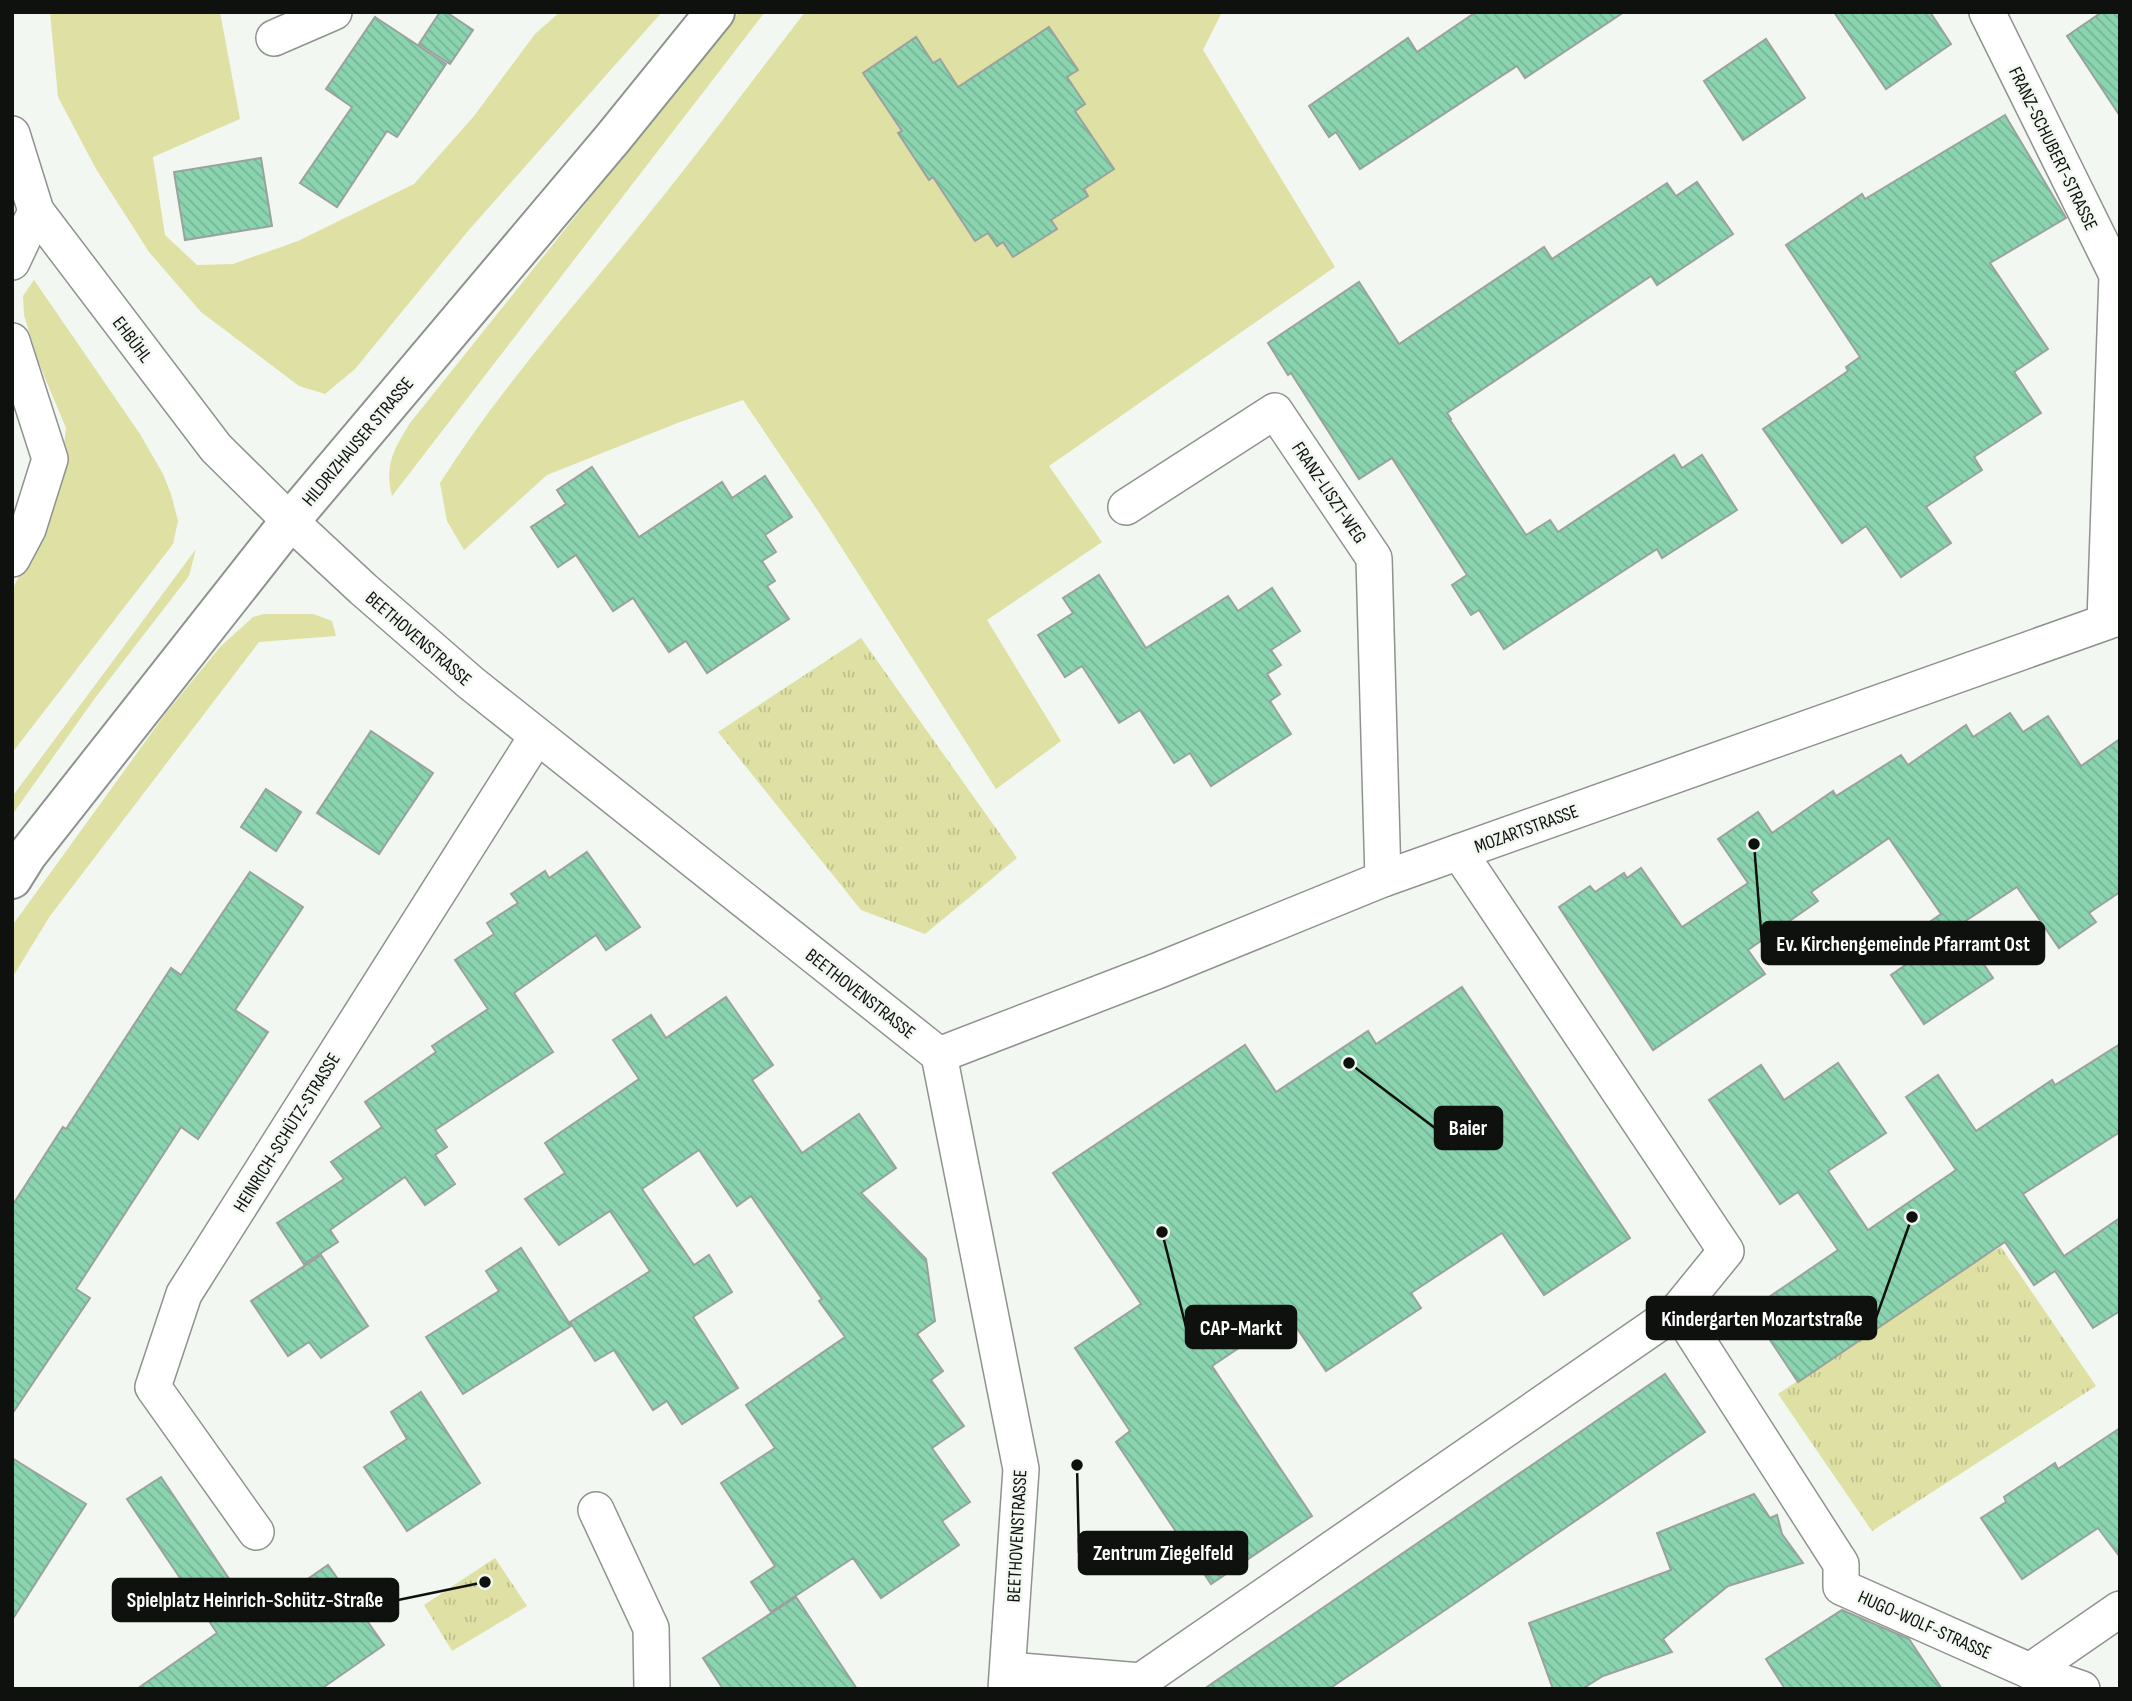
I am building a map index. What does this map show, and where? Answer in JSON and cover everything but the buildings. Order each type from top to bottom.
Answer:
[{"type":"main road","name":"HILDRIZHAUSER STRASSE","points":[[12,879],[35,844],[290,521],[613,138],[715,12]]},
{"type":"street","points":[[274,38],[334,12]]},
{"type":"street","name":"FRANZ-SCHUBERT-STRASSE","points":[[1987,12],[2118,274],[2113,619]]},
{"type":"street","name":"EHBÜHL","points":[[12,134],[36,211],[216,448],[290,521]]},
{"type":"street","points":[[12,262],[36,211]]},
{"type":"street","points":[[12,341],[50,459],[28,529],[12,559]]},
{"type":"street","name":"FRANZ-LISZT-WEG","points":[[1126,507],[1275,411],[1282,421],[1374,558],[1383,879]]},
{"type":"street","name":"BEETHOVENSTRASSE","points":[[290,521],[471,683],[939,1055],[1021,1469],[1007,1679]]},
{"type":"street","name":"MOZARTSTRASSE","points":[[939,1055],[1157,971],[1383,879],[2113,619]]},
{"type":"street","name":"HEINRICH-SCHÜTZ-STRASSE","points":[[256,1532],[153,1387],[184,1294],[537,736]]},
{"type":"street","points":[[1007,1679],[1141,1681],[1678,1310],[1726,1251],[1459,852]]},
{"type":"street","name":"HUGO-WOLF-STRASSE","points":[[1678,1310],[1841,1564],[1841,1587],[2030,1671],[2082,1689]]},
{"type":"street","points":[[596,1510],[651,1628],[652,1689]]},
{"type":"street","points":[[2030,1671],[2120,1609]]},
{"type":"green space","points":[[50,12],[220,12],[240,119],[153,157],[165,235],[197,265],[233,264],[298,241],[414,184],[474,116],[535,34],[560,12],[662,12],[468,231],[355,369],[325,394],[299,386],[201,312],[149,252],[96,169],[58,97]]},
{"type":"green space","points":[[739,12],[765,12],[392,496],[390,466],[399,441],[410,423]]},
{"type":"green space","points":[[805,12],[1222,12],[1203,50],[1335,267],[1049,466],[1102,542],[987,620],[1061,741],[996,789],[822,517],[743,400],[547,475],[464,550],[447,521],[440,483],[485,417],[679,177]]},
{"type":"green space","points":[[34,280],[140,434],[163,474],[178,521],[173,544],[12,753],[12,591],[58,493],[66,428],[38,361],[24,315],[23,296]]},
{"type":"green space","points":[[196,549],[189,576],[95,698],[12,815],[12,797]]},
{"type":"green space","points":[[264,614],[313,614],[332,621],[336,636],[259,642],[50,916],[12,978],[12,926],[166,713],[220,647],[253,617]]},
{"type":"green space","points":[[861,638],[1017,858],[925,934],[861,910],[718,732]]},
{"type":"green space","points":[[2001,1247],[2096,1386],[1872,1531],[1778,1394]]},
{"type":"green space","points":[[495,1558],[527,1606],[452,1651],[424,1605]]},
{"type":"place","name":"Ev. Kirchengemeinde Pfarramt Ost","points":[[1754,844]]},
{"type":"place","name":"Baier","points":[[1349,1063]]},
{"type":"place","name":"Kindergarten Mozartstraße","points":[[1912,1217]]},
{"type":"place","name":"CAP-Markt","points":[[1162,1232]]},
{"type":"place","name":"Zentrum Ziegelfeld","points":[[1077,1465]]},
{"type":"place","name":"Spielplatz Heinrich-Schütz-Straße","points":[[485,1582]]}]
